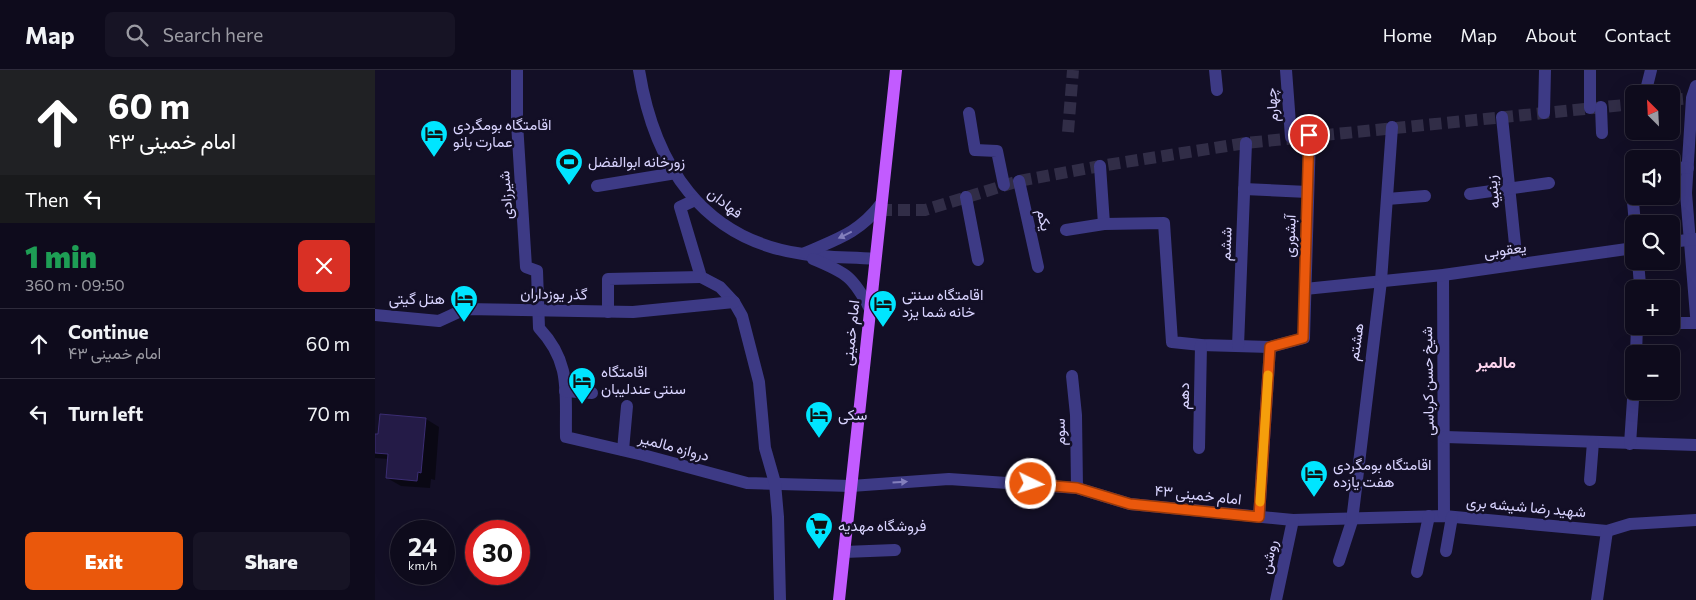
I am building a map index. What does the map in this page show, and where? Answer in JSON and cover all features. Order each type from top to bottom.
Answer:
[{"type":"main road","name":"امام خمینی","points":[[839,600],[896,70]]},
{"type":"street","name":"شیرزادی","points":[[517,70],[517,123],[526,267],[537,271],[537,310]]},
{"type":"street","name":"فهادان","points":[[639,70],[653,131],[664,156],[695,200],[723,226],[753,240],[802,254],[875,259]]},
{"type":"street","points":[[1215,70],[1217,90]]},
{"type":"street","name":"چهارم","points":[[1286,70],[1291,137]]},
{"type":"street","points":[[1544,112],[1545,70]]},
{"type":"street","points":[[1590,70],[1601,133]]},
{"type":"street","points":[[1647,85],[1651,70]]},
{"type":"street","points":[[1696,86],[1692,98],[1686,193],[1693,239],[1696,316]]},
{"type":"street","points":[[969,113],[975,150],[997,151],[1004,185]]},
{"type":"street","name":"زینبیه","points":[[1501,117],[1517,264]]},
{"type":"street","name":"هشتم","points":[[1339,560],[1352,521],[1381,282],[1392,127]]},
{"type":"street","name":"آبشوری","points":[[1270,347],[1303,338],[1309,135]]},
{"type":"street","name":"ششم","points":[[1238,346],[1246,143]]},
{"type":"street","points":[[1100,166],[1104,224]]},
{"type":"street","points":[[1680,168],[1688,168]]},
{"type":"street","points":[[597,186],[676,174]]},
{"type":"street","name":"یکم","points":[[1019,181],[1038,267]]},
{"type":"street","points":[[1470,194],[1549,183]]},
{"type":"street","points":[[1244,189],[1308,192]]},
{"type":"street","points":[[1387,199],[1425,196]]},
{"type":"street","points":[[966,197],[977,260]]},
{"type":"street","points":[[695,200],[680,207],[701,277]]},
{"type":"street","points":[[802,254],[860,227],[881,204]]},
{"type":"street","points":[[1067,230],[1104,224],[1164,223],[1172,342],[1201,345],[1270,347],[1259,517]]},
{"type":"street","points":[[1680,241],[1693,239]]},
{"type":"street","name":"یعقوبی","points":[[1305,289],[1381,282],[1625,249]]},
{"type":"street","points":[[802,254],[841,271],[855,282],[870,309]]},
{"type":"street","name":"شیخ حسن کرباسی","points":[[1443,274],[1447,551]]},
{"type":"street","points":[[608,312],[608,279],[701,277],[720,287],[734,302],[742,316],[759,382],[765,448],[775,483],[778,517],[780,600]]},
{"type":"street","name":"گذر يوزداران","points":[[375,315],[439,321],[465,309],[633,312],[734,302]]},
{"type":"street","points":[[537,310],[539,328],[549,338],[565,370],[565,391],[592,393]]},
{"type":"street","points":[[1680,323],[1696,322]]},
{"type":"street","name":"دهم","points":[[1199,448],[1201,345]]},
{"type":"street","name":"سوم","points":[[1072,376],[1076,415],[1077,488]]},
{"type":"street","name":"دروازه مالمیر","points":[[565,391],[566,437],[747,483],[851,486]]},
{"type":"street","points":[[1630,444],[1633,400]]},
{"type":"street","points":[[623,450],[627,406]]},
{"type":"street","points":[[1445,437],[1696,445]]},
{"type":"street","points":[[1590,480],[1593,442]]},
{"type":"street","name":"امام خمینی ۴۳","points":[[851,486],[949,479],[1077,488],[1130,504],[1293,520],[1352,521]]},
{"type":"street","points":[[1417,572],[1429,516]]},
{"type":"street","name":"شهید رضا شیشه بری","points":[[1352,521],[1379,517],[1429,516],[1607,531],[1630,524],[1696,520]]},
{"type":"street","name":"روشن","points":[[1276,600],[1293,520]]},
{"type":"street","points":[[1597,600],[1607,531]]},
{"type":"street","points":[[845,552],[895,550]]},
{"type":"building","points":[[380,414],[426,418],[421,473],[418,472],[417,481],[386,478],[388,454],[375,453],[375,434],[378,434]]},
{"type":"tunnel","points":[[1068,132],[1073,70]]},
{"type":"tunnel","points":[[1680,99],[1692,98]]},
{"type":"tunnel","points":[[880,210],[925,210],[1019,181],[1246,143],[1625,105]]},
{"type":"slow traffic","points":[[1260,502],[1268,375]]},
{"type":"place","name":"اقامتگاه بومگردی عمارت بانو","points":[[434,158]]},
{"type":"place","name":"زورخانه ابوالفضل","points":[[569,186]]},
{"type":"place","name":"هتل گیتی","points":[[464,323]]},
{"type":"place","name":"اقامتگاه سنتی خانه شما یزد","points":[[883,328]]},
{"type":"place","name":"اقامتگاه سنتی عندلیبان","points":[[582,405]]},
{"type":"place","name":"سکی","points":[[819,439]]},
{"type":"place","name":"اقامتگاه بومگردی هفت یازده","points":[[1314,498]]},
{"type":"place","name":"فروشگاه مهدیه","points":[[819,550]]},
{"type":"district","name":"مالمیر","points":[[1496,362]]},
{"type":"route","points":[[1031,484],[1077,488],[1130,504],[1259,517],[1270,347],[1303,338],[1309,135]]}]
